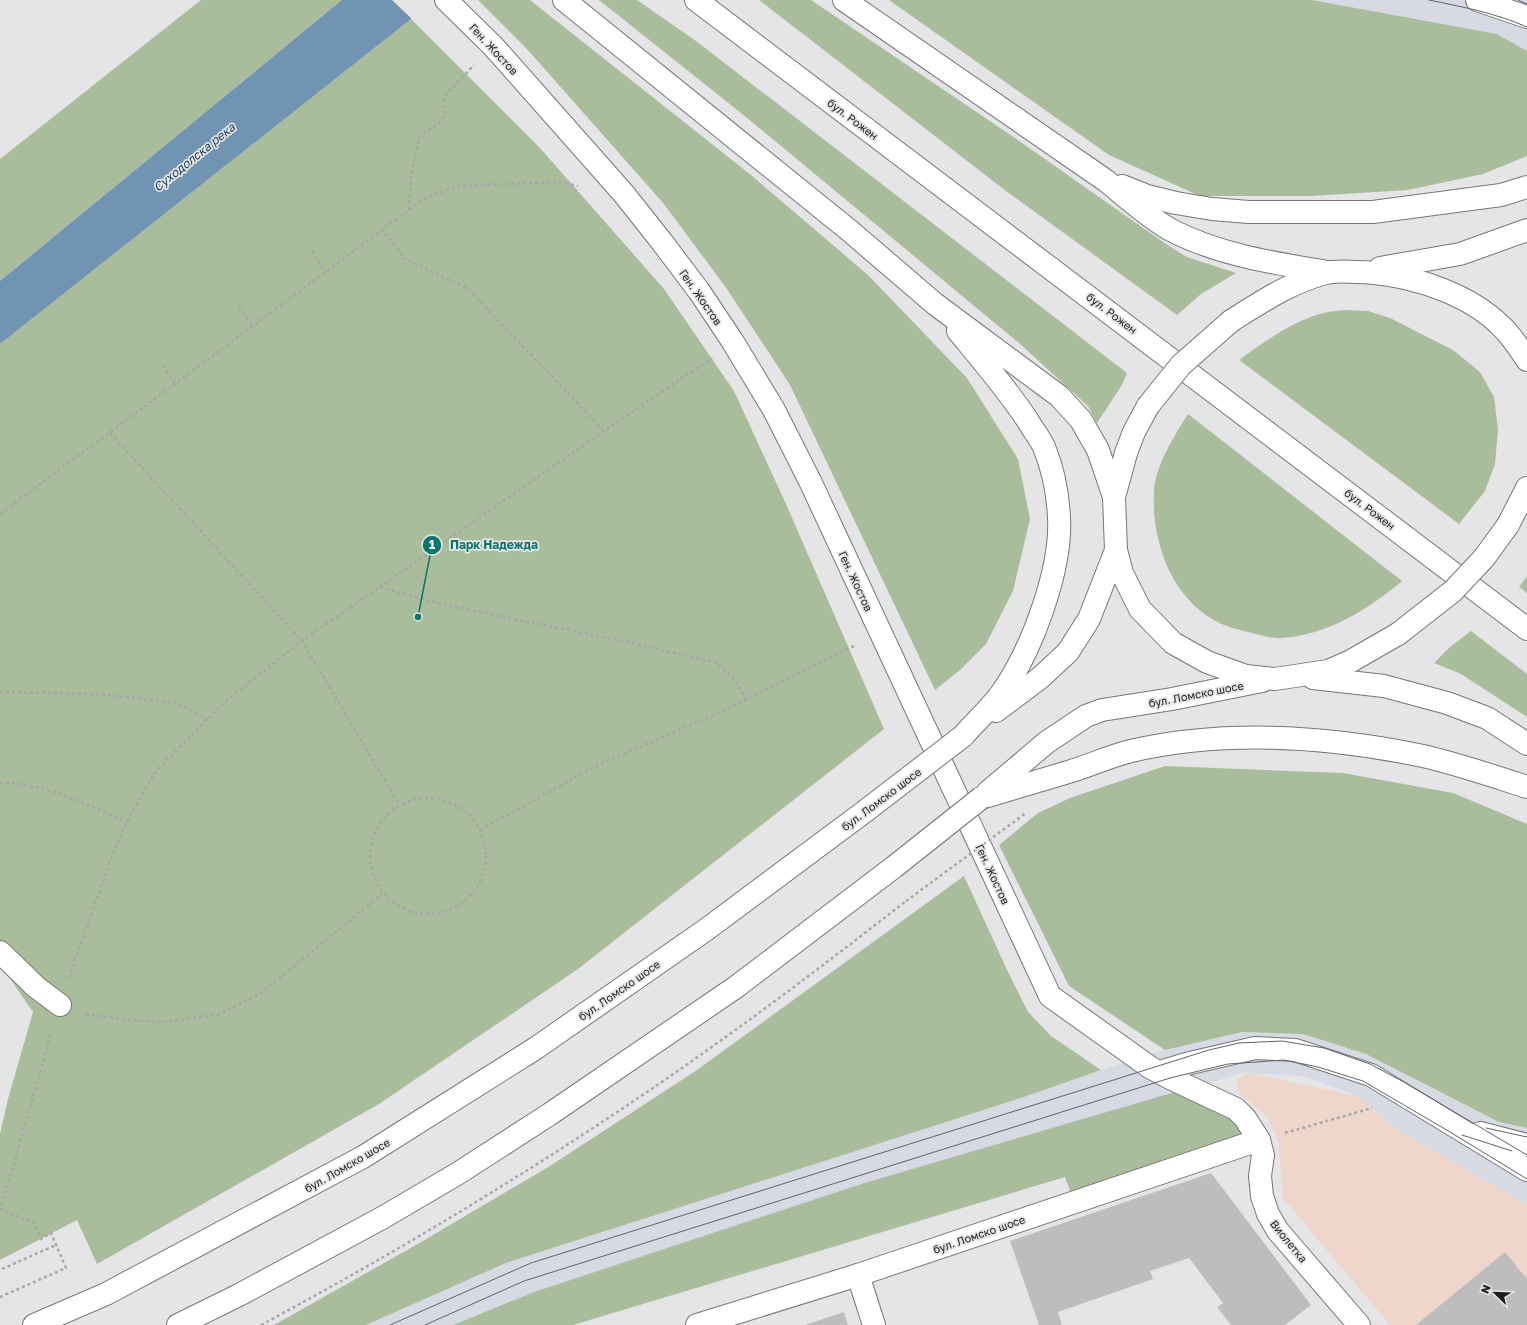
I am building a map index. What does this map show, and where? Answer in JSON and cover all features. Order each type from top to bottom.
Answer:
[{"type":"main road","points":[[564,0],[850,231],[935,304],[1059,396],[1081,420],[1094,444],[1114,497]]},
{"type":"main road","name":"бул. Рожен","points":[[696,0],[1527,628]]},
{"type":"main road","points":[[844,0],[1105,180],[1170,229],[1199,242],[1260,260],[1327,272],[1389,274],[1418,281],[1458,297],[1480,309],[1500,325],[1516,343],[1527,360]]},
{"type":"main road","points":[[1477,0],[1527,17]]},
{"type":"main road","name":"Ген. Жостов","points":[[454,7],[493,46],[624,194],[699,291],[733,342],[774,410],[810,480],[1050,996],[1132,1055],[1160,1072],[1236,1109],[1245,1118],[1259,1140]]},
{"type":"main road","points":[[1105,180],[1147,196],[1176,203],[1212,209],[1249,212],[1373,212],[1501,195],[1527,187]]},
{"type":"main road","points":[[1363,272],[1460,254],[1527,230]]},
{"type":"main road","points":[[1327,272],[1290,286],[1231,321],[1181,365],[1148,406],[1134,432],[1126,453],[1114,497],[1116,550],[1122,573],[1140,609],[1173,643],[1207,662],[1246,676],[1275,679],[1328,671],[1346,664],[1398,634],[1453,591],[1484,558],[1508,525],[1527,488]]},
{"type":"main road","points":[[935,304],[1011,396],[1044,446],[1054,479],[1060,518],[1057,556],[1046,598],[1036,628],[1022,660],[1002,692],[963,736]]},
{"type":"main road","name":"бул. Ломско шосе","points":[[34,1325],[106,1294],[364,1158],[536,1048],[707,929],[1040,678],[1068,652],[1088,619],[1116,550]]},
{"type":"main road","points":[[1298,676],[1384,686],[1447,703],[1487,718],[1527,744]]},
{"type":"main road","name":"бул. Ломско шосе","points":[[178,1325],[239,1295],[382,1218],[457,1174],[550,1114],[736,987],[894,867],[981,798],[1047,742],[1086,716],[1102,710],[1172,699],[1275,679]]},
{"type":"main road","points":[[981,798],[1130,752],[1176,742],[1225,737],[1273,737],[1322,740],[1370,746],[1424,756],[1477,770],[1527,788]]},
{"type":"main road","points":[[0,952],[36,987],[60,1005]]},
{"type":"main road","points":[[1160,1072],[1186,1064],[1255,1048],[1295,1050],[1371,1075],[1527,1170]]},
{"type":"main road","points":[[1461,1129],[1527,1145]]},
{"type":"main road","name":"бул. Ломско шосе","points":[[697,1325],[858,1275],[1259,1140]]},
{"type":"main road","name":"Виолетка","points":[[1259,1140],[1263,1155],[1260,1176],[1262,1196],[1268,1214],[1278,1231],[1354,1323]]},
{"type":"main road","points":[[858,1275],[874,1325]]},
{"type":"path","points":[[409,209],[412,169],[420,136],[442,121],[446,111],[444,97],[468,71]]},
{"type":"path","points":[[0,514],[425,198],[459,186],[526,182],[560,182],[581,186]]},
{"type":"path","points":[[382,229],[405,259],[467,288],[604,431]]},
{"type":"path","points":[[312,251],[326,272]]},
{"type":"path","points":[[239,308],[253,326]]},
{"type":"path","points":[[0,1298],[66,1268],[51,1234],[41,1239],[34,1223],[0,1210],[60,1005],[105,876],[127,822],[156,771],[220,706],[302,641],[604,431],[716,356],[733,342]]},
{"type":"path","points":[[163,365],[175,384]]},
{"type":"path","points":[[110,433],[302,641],[399,804]]},
{"type":"path","points":[[380,587],[441,604],[633,643],[717,663],[735,680],[746,700]]},
{"type":"path","points":[[480,830],[596,766],[746,700],[880,632]]},
{"type":"path","points":[[0,692],[99,694],[178,703],[207,719]]},
{"type":"path","points":[[0,784],[13,783],[52,790],[127,822]]},
{"type":"path","points":[[422,798],[440,799],[457,805],[470,816],[480,830],[486,847],[486,864],[481,880],[472,895],[458,906],[443,912],[426,914],[409,911],[393,903],[382,894],[373,875],[370,858],[372,841],[379,825],[399,804],[422,798]]},
{"type":"path","points":[[906,901],[1032,810]]},
{"type":"path","points":[[60,1005],[92,1016],[127,1020],[166,1022],[220,1014],[264,991],[382,894]]},
{"type":"path","points":[[1259,1140],[1374,1108]]},
{"type":"path","points":[[2,1269],[56,1245]]},
{"type":"shaded area","points":[[1312,0],[1527,0],[1527,51],[1497,34]]},
{"type":"shaded area","points":[[1242,1032],[1303,1034],[1366,1054],[1499,1122],[1527,1128],[1527,1205],[1392,1126],[1358,1096],[1304,1076],[1242,1073],[861,1184],[534,1292],[453,1325],[366,1325],[506,1263],[1024,1097],[1101,1070],[1165,1050]]},
{"type":"shaded area","points":[[1249,1073],[1358,1096],[1392,1126],[1527,1205],[1527,1325],[1390,1325],[1283,1198],[1278,1139],[1267,1117],[1240,1095],[1237,1090],[1236,1085],[1238,1079]]},
{"type":"green space","points":[[201,0],[342,0],[0,281],[0,159]]},
{"type":"green space","points":[[478,0],[530,0],[751,175],[868,275],[967,378],[1018,459],[1030,519],[1013,591],[986,644],[960,670],[935,690],[790,385],[727,289],[664,204],[527,49]]},
{"type":"green space","points":[[599,0],[637,0],[696,41],[1127,373],[1122,385],[1097,423],[1088,406],[1019,343],[746,117]]},
{"type":"green space","points":[[759,0],[811,0],[1012,136],[1166,244],[1187,257],[1236,273],[1201,294],[1177,315],[1006,191]]},
{"type":"green space","points":[[889,0],[1312,0],[1497,34],[1527,51],[1527,156],[1483,174],[1408,190],[1312,196],[1200,196],[1109,155]]},
{"type":"green space","points":[[411,19],[540,148],[664,289],[734,391],[786,504],[884,729],[578,969],[379,1104],[97,1264],[77,1220],[0,1260],[0,1134],[8,1099],[33,1012],[0,964],[0,344]]},
{"type":"green space","points":[[1345,310],[1368,311],[1390,318],[1453,350],[1480,372],[1494,397],[1498,429],[1495,464],[1485,491],[1459,524],[1239,360],[1291,326],[1313,316],[1327,312]]},
{"type":"green space","points":[[1188,414],[1402,581],[1375,602],[1346,619],[1315,632],[1298,636],[1281,638],[1266,637],[1226,626],[1212,619],[1197,608],[1184,595],[1166,563],[1156,527],[1154,508],[1154,490],[1158,470],[1177,431]]},
{"type":"green space","points":[[1527,576],[1527,593],[1519,587]]},
{"type":"green space","points":[[1471,631],[1527,674],[1527,717],[1461,674],[1434,663],[1450,647]]},
{"type":"green space","points":[[1165,766],[1343,773],[1453,793],[1527,824],[1527,1128],[1499,1122],[1366,1054],[1303,1034],[1242,1032],[1165,1050],[1069,986],[999,845],[1038,813],[1070,798]]},
{"type":"green space","points":[[964,876],[1028,1012],[1051,1036],[1101,1070],[1024,1097],[506,1263],[366,1325],[274,1325],[416,1245],[550,1166],[697,1070]]},
{"type":"green space","points":[[1175,1092],[1237,1123],[1243,1138],[1072,1196],[1065,1177],[573,1325],[453,1325],[534,1292],[861,1184]]},
{"type":"water","name":"Суходолска река","points":[[342,0],[432,0],[411,19],[0,344],[0,281]]},
{"type":"pier","points":[[392,0],[434,0],[413,20]]},
{"type":"building","points":[[1211,1173],[1311,1305],[1285,1325],[1231,1325],[1217,1307],[1223,1303],[1189,1258],[1150,1271],[1153,1279],[1058,1312],[1062,1325],[1039,1325],[1010,1241]]},
{"type":"building","points":[[1505,1252],[1527,1279],[1527,1325],[1416,1325]]},
{"type":"building","points":[[844,1312],[848,1325],[805,1325]]},
{"type":"tram line","points":[[1429,0],[1491,14],[1527,27]]},
{"type":"tram line","points":[[1518,0],[1527,4]]},
{"type":"tram line","points":[[390,1325],[531,1263],[1209,1050],[1239,1043],[1282,1041],[1324,1048],[1370,1064],[1402,1081],[1527,1155]]},
{"type":"tram line","points":[[425,1325],[524,1281],[1170,1078],[1228,1064],[1284,1060],[1318,1067],[1363,1081],[1527,1179]]},
{"type":"tram line","points":[[1486,1128],[1527,1137]]},
{"type":"tram line","points":[[1462,1135],[1512,1151]]},
{"type":"place","name":"Парк Надежда","points":[[418,617]]}]
